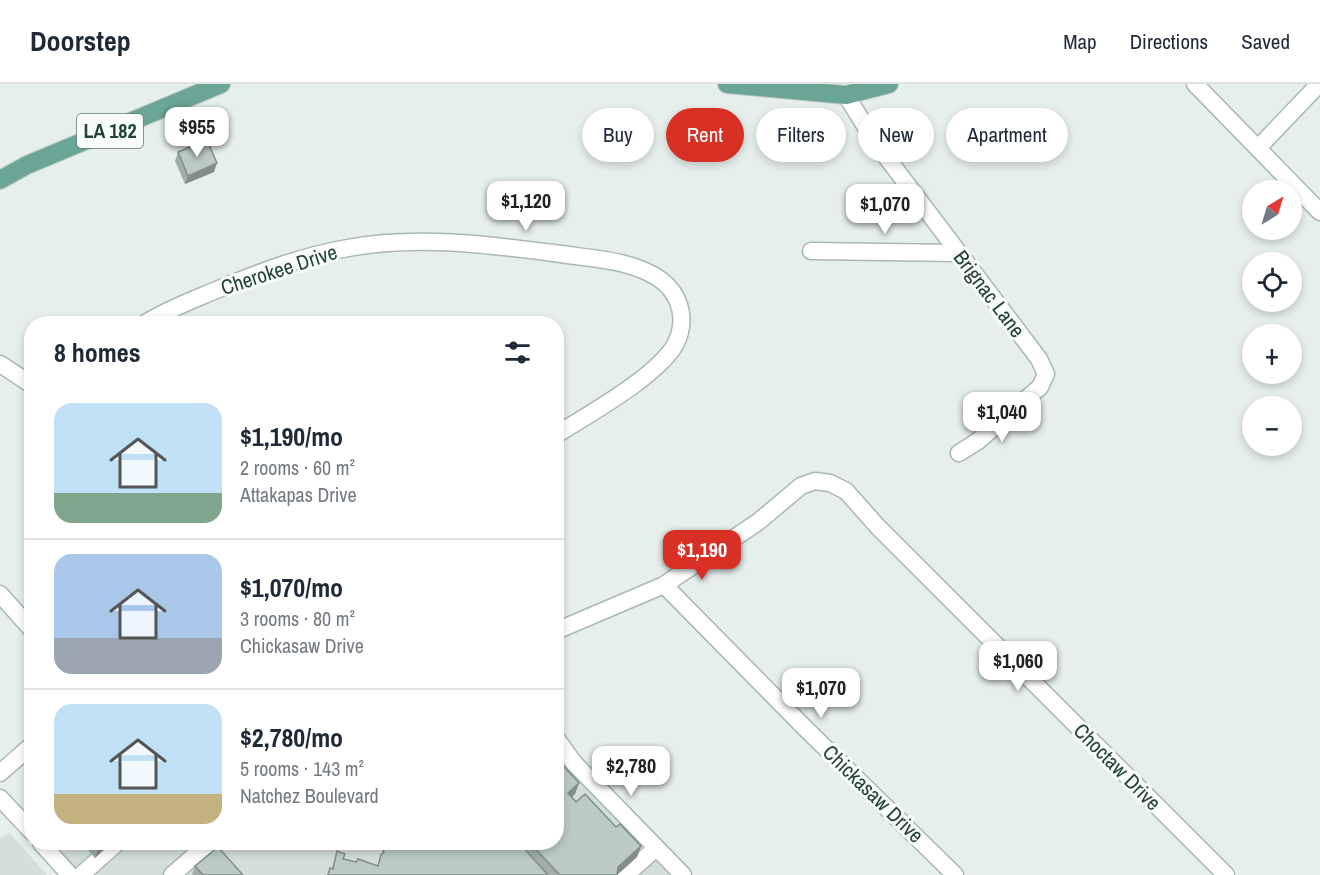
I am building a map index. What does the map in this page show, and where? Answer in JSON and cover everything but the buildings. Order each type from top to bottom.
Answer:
[{"type":"main road","name":"LA 182","points":[[0,180],[27,165],[221,84]]},
{"type":"main road","points":[[727,84],[846,95],[889,84]]},
{"type":"street","points":[[1195,84],[1320,212]]},
{"type":"street","points":[[1258,148],[1319,84]]},
{"type":"street","name":"Brignac Lane","points":[[846,95],[875,142],[1039,359],[1046,374],[1040,387],[978,441],[959,453]]},
{"type":"street","name":"Cherokee Drive","points":[[160,316],[187,302],[267,270],[321,253],[378,244],[445,243],[504,247],[606,260],[634,267],[660,279],[671,289],[682,315],[681,329],[669,354],[637,382],[564,430]]},
{"type":"street","points":[[811,251],[959,253]]},
{"type":"street","points":[[0,364],[24,380]]},
{"type":"street","name":"Choctaw Drive","points":[[664,585],[758,522],[801,486],[815,481],[830,483],[846,491],[878,527],[1215,871]]},
{"type":"street","points":[[564,628],[664,585]]},
{"type":"street","name":"Chickasaw Drive","points":[[664,585],[955,875]]},
{"type":"street","points":[[0,594],[24,621]]},
{"type":"street","points":[[564,749],[574,763],[683,875]]},
{"type":"street","points":[[0,773],[24,751]]},
{"type":"street","points":[[0,798],[6,816],[24,827]]},
{"type":"street","points":[[626,875],[656,848]]},
{"type":"street","points":[[47,850],[70,875]]},
{"type":"street","points":[[81,875],[109,850]]},
{"type":"street","points":[[172,875],[200,850]]},
{"type":"shaded area","points":[[564,760],[583,786],[672,875],[79,875],[58,850],[564,850]]},
{"type":"shaded area","points":[[10,833],[47,875],[0,875],[0,838]]}]
